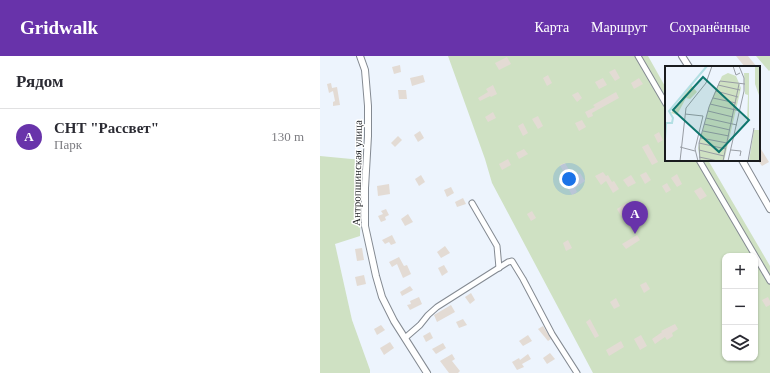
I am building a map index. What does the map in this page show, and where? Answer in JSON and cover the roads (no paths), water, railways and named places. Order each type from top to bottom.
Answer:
[{"type":"street","name":"Антропшинская улица","points":[[360,56],[365,70],[368,106],[365,226],[382,297],[394,321],[427,373]]},
{"type":"street","points":[[638,56],[665,102]]},
{"type":"street","points":[[682,56],[688,66]]},
{"type":"street","points":[[700,161],[770,281]]},
{"type":"street","points":[[743,161],[770,209]]},
{"type":"street","points":[[472,203],[496,246],[500,268]]},
{"type":"street","points":[[405,338],[437,307],[512,261],[552,334],[577,373]]},
{"type":"place","name":"СНТ \"Рассвет\"","points":[[635,234]]}]
